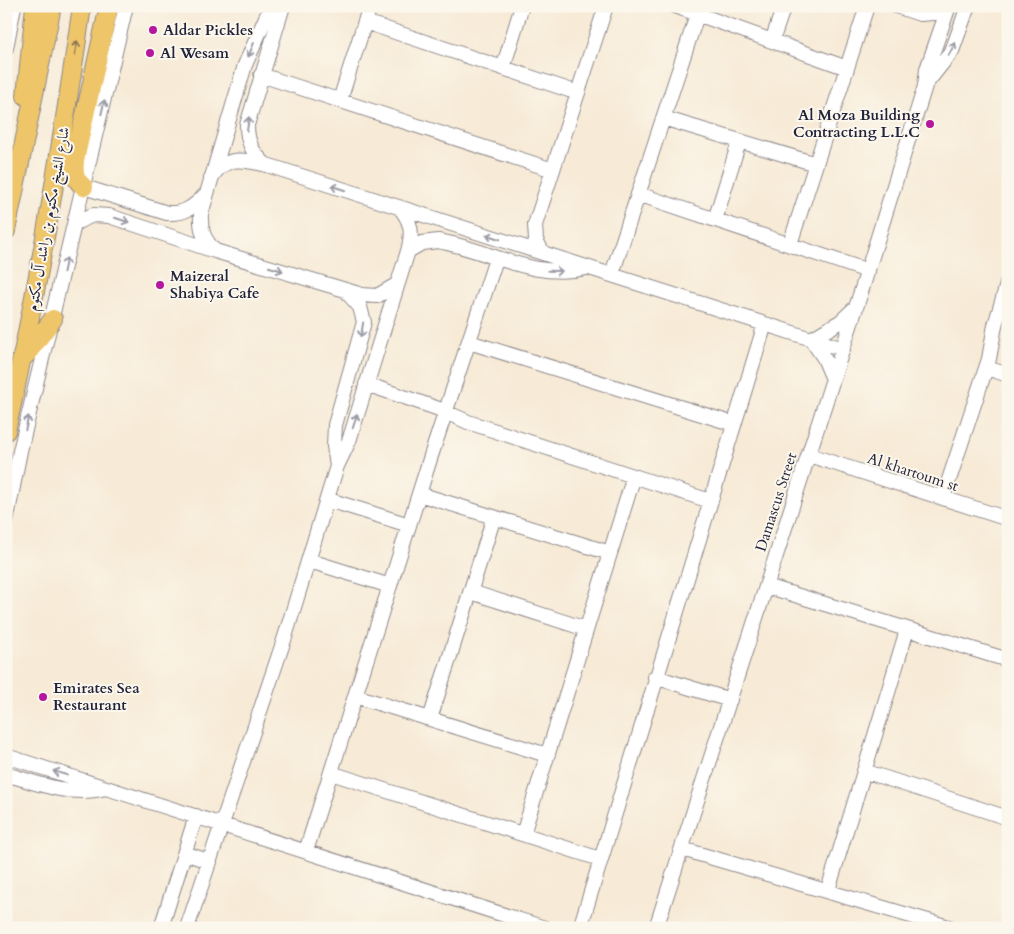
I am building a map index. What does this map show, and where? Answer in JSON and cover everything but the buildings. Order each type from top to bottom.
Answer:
[{"type":"main road","points":[[23,149],[28,69],[35,6]]},
{"type":"main road","points":[[6,231],[52,6]]},
{"type":"main road","name":"شارع الشيخ مكتوم بن راشد آل مكتوم","points":[[6,431],[22,360],[58,165],[82,6]]},
{"type":"main road","points":[[58,165],[78,112],[107,6]]},
{"type":"main road","points":[[84,187],[77,182],[74,173],[75,160],[107,6]]},
{"type":"main road","points":[[22,360],[53,319]]},
{"type":"street","points":[[6,48],[14,6]]},
{"type":"street","points":[[6,522],[20,451],[53,319],[126,6]]},
{"type":"street","points":[[215,251],[204,238],[200,223],[211,178],[245,65],[271,6]]},
{"type":"street","points":[[267,165],[253,152],[247,135],[249,116],[283,6]]},
{"type":"street","points":[[340,100],[370,6]]},
{"type":"street","points":[[503,68],[522,6]]},
{"type":"street","points":[[514,244],[524,239],[535,225],[606,6]]},
{"type":"street","points":[[676,6],[699,10],[772,41],[847,68]]},
{"type":"street","points":[[772,41],[784,6]]},
{"type":"street","points":[[790,244],[867,6]]},
{"type":"street","points":[[896,6],[920,14],[948,9]]},
{"type":"street","name":"Damascus Street","points":[[925,86],[952,51],[969,7]]},
{"type":"street","name":"Damascus Street","points":[[656,928],[843,350],[925,86],[926,75],[948,9]]},
{"type":"street","points":[[612,274],[699,10]]},
{"type":"street","points":[[365,22],[578,93]]},
{"type":"street","points":[[261,74],[553,170]]},
{"type":"street","points":[[663,118],[816,164]]},
{"type":"street","points":[[714,220],[739,142]]},
{"type":"street","points":[[211,178],[222,165],[237,159],[267,165],[612,274],[843,350]]},
{"type":"street","points":[[84,187],[166,213],[176,214],[193,207],[207,193]]},
{"type":"street","points":[[638,194],[868,271]]},
{"type":"street","points":[[187,928],[310,561],[338,466],[349,440],[408,251],[411,229],[407,217],[399,207]]},
{"type":"street","points":[[75,223],[93,215],[109,216],[215,251],[343,289],[377,296],[396,285]]},
{"type":"street","points":[[535,225],[536,240],[542,253]]},
{"type":"street","points":[[408,251],[422,243],[438,241],[524,268],[550,272],[590,268]]},
{"type":"street","points":[[306,851],[409,525],[496,259]]},
{"type":"street","points":[[943,498],[987,368],[995,325],[1008,281]]},
{"type":"street","points":[[338,466],[334,446],[335,425],[364,322],[356,300],[343,289]]},
{"type":"street","points":[[811,339],[840,322],[856,307]]},
{"type":"street","points":[[580,928],[765,324]]},
{"type":"street","points":[[811,339],[824,358],[833,378]]},
{"type":"street","points":[[469,342],[734,424]]},
{"type":"street","points":[[987,368],[1008,375]]},
{"type":"street","points":[[366,384],[446,412],[468,422],[710,501]]},
{"type":"street","name":"Al khartoum st","points":[[809,455],[1008,519]]},
{"type":"street","points":[[522,834],[634,476]]},
{"type":"street","points":[[419,494],[610,553]]},
{"type":"street","points":[[328,500],[409,525]]},
{"type":"street","points":[[430,719],[494,517]]},
{"type":"street","points":[[310,561],[390,586]]},
{"type":"street","points":[[766,586],[1008,660]]},
{"type":"street","points":[[470,592],[586,630]]},
{"type":"street","points":[[828,890],[907,630]]},
{"type":"street","points":[[656,677],[730,700]]},
{"type":"street","points":[[356,696],[547,755]]},
{"type":"street","points":[[6,756],[545,928]]},
{"type":"street","points":[[864,771],[1008,818]]},
{"type":"street","points":[[331,773],[600,859]]},
{"type":"street","points":[[6,774],[64,791],[86,792],[107,787]]},
{"type":"street","points":[[161,928],[196,816]]},
{"type":"street","points":[[682,849],[828,890],[927,924],[952,928]]},
{"type":"street","points":[[185,853],[210,862]]},
{"type":"place","name":"Aldar Pickles","points":[[153,30]]},
{"type":"place","name":"Al Wesam","points":[[150,53]]},
{"type":"place","name":"Al Moza Building Contracting L.L.C","points":[[930,124]]},
{"type":"place","name":"Maizeral Shabiya Cafe","points":[[160,285]]},
{"type":"place","name":"Emirates Sea Restaurant","points":[[43,697]]}]
